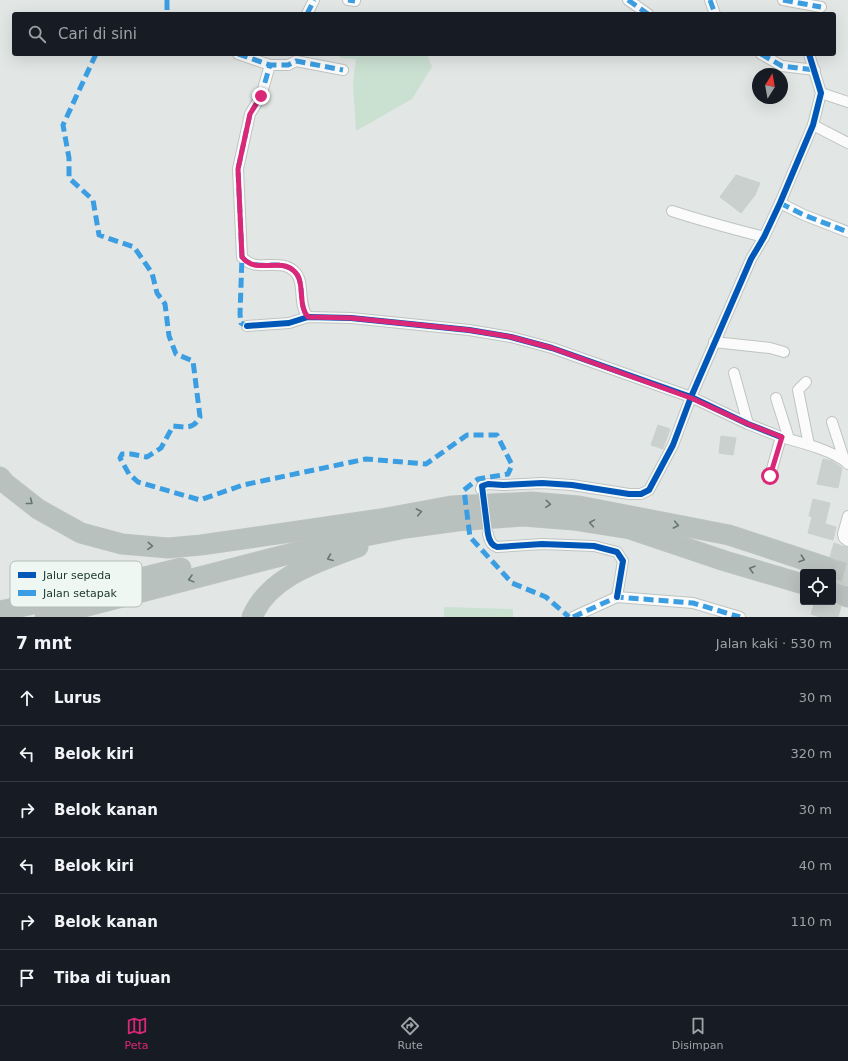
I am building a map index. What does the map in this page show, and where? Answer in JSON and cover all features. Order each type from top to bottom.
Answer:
[{"type":"highway","points":[[0,477],[4,483],[44,512],[81,533],[122,544],[168,548],[181,547],[381,519],[451,506],[531,502],[579,506],[729,535],[826,566]]},
{"type":"highway","points":[[142,589],[355,538],[406,528],[457,521],[523,516],[573,520],[630,529],[725,561],[800,583]]},
{"type":"highway","points":[[142,585],[381,519]]},
{"type":"highway","points":[[252,617],[265,594],[284,579],[309,566],[406,528]]},
{"type":"highway","points":[[0,603],[4,617]]},
{"type":"highway","points":[[48,611],[62,607]]},
{"type":"highway","points":[[0,611],[48,611],[65,607]]},
{"type":"street","points":[[308,12],[314,0]]},
{"type":"street","points":[[628,0],[645,12]]},
{"type":"street","points":[[710,0],[714,12]]},
{"type":"street","points":[[783,0],[822,7]]},
{"type":"street","points":[[244,56],[270,65],[288,65],[297,57],[343,70]]},
{"type":"street","points":[[764,56],[782,66],[815,70]]},
{"type":"street","points":[[481,488],[482,486],[488,484],[503,485],[542,483],[572,485],[629,494],[641,494],[649,490],[673,445],[714,342],[751,259],[764,237],[780,203],[813,125],[821,94],[810,56]]},
{"type":"street","points":[[270,65],[261,96],[250,114],[238,169],[242,257],[246,263],[252,265],[286,266],[294,270],[299,277],[303,312],[308,317]]},
{"type":"street","points":[[821,94],[848,102]]},
{"type":"street","points":[[813,125],[848,143]]},
{"type":"street","points":[[780,203],[804,215],[848,232]]},
{"type":"street","points":[[672,211],[701,221],[724,225],[764,237]]},
{"type":"street","points":[[247,326],[289,323],[308,317],[351,318],[469,330],[511,337],[552,348],[691,398],[748,424],[809,445],[846,462]]},
{"type":"street","points":[[714,342],[770,348],[784,352]]},
{"type":"street","points":[[734,373],[748,424]]},
{"type":"street","points":[[806,382],[798,390],[809,445]]},
{"type":"street","points":[[770,476],[785,438],[776,398]]},
{"type":"street","points":[[832,422],[846,462]]},
{"type":"street","points":[[848,516],[843,534],[844,538],[848,541]]},
{"type":"street","points":[[488,534],[489,541],[493,546],[498,547],[542,544],[594,546],[618,552],[623,561],[617,597]]},
{"type":"street","points":[[573,617],[617,597],[693,603],[740,617]]},
{"type":"green space","points":[[340,56],[428,56],[432,67],[412,99],[356,131],[353,83],[356,59],[340,58]]},
{"type":"green space","points":[[444,607],[513,609],[513,617],[444,617]]},
{"type":"building","points":[[736,175],[760,183],[755,195],[741,213],[720,197]]},
{"type":"building","points":[[658,425],[670,429],[663,449],[651,445]]},
{"type":"building","points":[[721,436],[736,438],[733,455],[719,453]]},
{"type":"building","points":[[823,459],[832,461],[842,468],[838,488],[817,484]]},
{"type":"building","points":[[813,499],[830,503],[825,524],[836,527],[833,540],[808,533],[812,517],[809,516]]},
{"type":"building","points":[[834,543],[848,548],[848,585],[842,585],[836,590],[837,565],[830,557]]},
{"type":"building","points":[[836,602],[841,606],[838,617],[820,617],[811,614],[814,605],[836,605]]},
{"type":"tunnel","points":[[826,567],[848,573]]},
{"type":"tunnel","points":[[836,593],[845,596]]},
{"type":"marked path","points":[[167,0],[167,12]]},
{"type":"marked path","points":[[308,12],[314,0]]},
{"type":"marked path","points":[[348,0],[355,1]]},
{"type":"marked path","points":[[628,0],[645,12]]},
{"type":"marked path","points":[[710,0],[714,12]]},
{"type":"marked path","points":[[783,0],[821,7]]},
{"type":"marked path","points":[[95,56],[63,125],[69,158],[69,178],[93,200],[99,235],[134,247],[152,273],[157,293],[165,304],[169,336],[176,354],[193,361],[200,417],[192,426],[173,426],[161,448],[147,457],[122,454],[120,458],[129,474],[138,482],[200,500],[243,485],[366,459],[426,464],[467,435],[497,435],[512,465],[508,474],[478,479],[464,490],[470,537],[512,583],[546,597],[569,617]]},
{"type":"marked path","points":[[244,56],[270,65]]},
{"type":"marked path","points":[[764,56],[782,66],[815,70]]},
{"type":"marked path","points":[[250,326],[241,323],[240,314],[242,257],[238,169],[250,114],[261,96],[270,65],[288,65],[296,61],[343,70]]},
{"type":"marked path","points":[[780,203],[804,215],[848,232]]},
{"type":"marked path","points":[[242,257],[248,262],[254,264],[282,265],[294,271],[298,275],[300,281],[303,306],[308,317]]},
{"type":"marked path","points":[[573,617],[617,597],[693,603],[740,617]]},
{"type":"cycle path","points":[[781,437],[748,424],[691,397],[751,259],[764,237],[780,203],[813,125],[821,93],[810,56]]},
{"type":"cycle path","points":[[247,326],[289,323],[308,317],[351,318],[469,330],[511,337],[552,348],[691,397],[673,445],[649,490],[641,494],[629,494],[572,485],[542,483],[503,485],[488,484],[482,486],[488,534],[493,545],[497,547],[542,544],[594,546],[617,552],[623,561],[617,597]]},
{"type":"route","points":[[261,96],[250,114],[238,169],[242,257],[246,263],[252,265],[286,266],[294,270],[299,277],[303,312],[308,317],[351,318],[469,330],[511,337],[552,348],[691,398],[748,424],[782,437],[770,476]]}]
